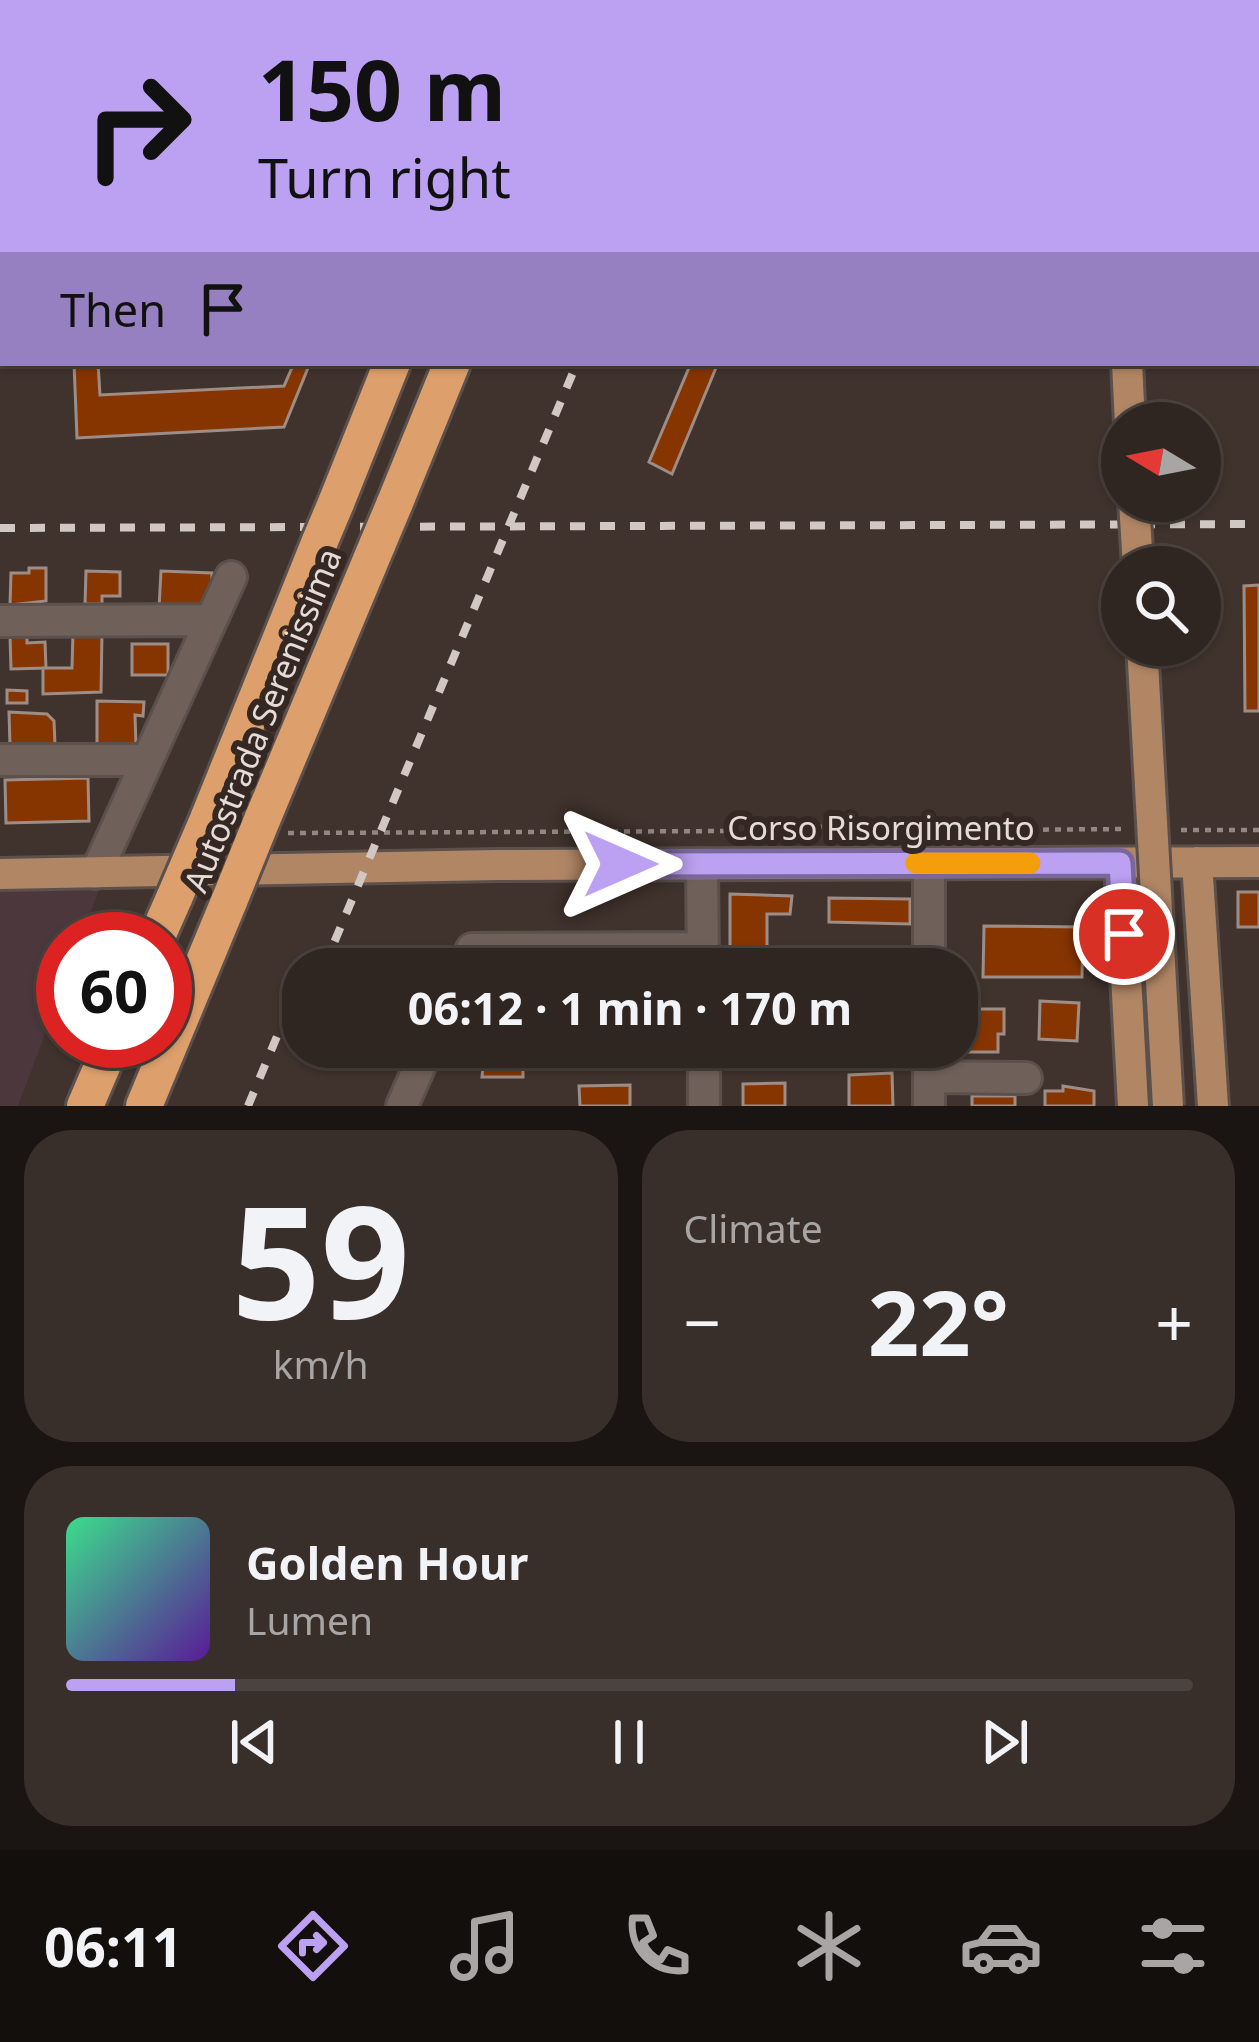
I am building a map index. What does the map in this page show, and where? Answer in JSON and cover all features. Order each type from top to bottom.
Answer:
[{"type":"highway","name":"Autostrada Serenissima","points":[[168,912],[391,366]]},
{"type":"highway","name":"Autostrada Serenissima","points":[[144,1106],[230,899],[271,827],[451,366]]},
{"type":"highway","points":[[85,1106],[101,1068]]},
{"type":"main road","points":[[1127,366],[1129,402]]},
{"type":"main road","points":[[1143,666],[1168,1106]]},
{"type":"main road","points":[[1197,862],[1213,1106]]},
{"type":"main road","name":"Corso Risorgimento","points":[[0,874],[1259,862]]},
{"type":"main road","points":[[1120,863],[1133,1106]]},
{"type":"street","points":[[96,873],[231,577]]},
{"type":"street","points":[[0,622],[211,620]]},
{"type":"street","points":[[0,760],[147,760]]},
{"type":"street","points":[[929,863],[929,948]]},
{"type":"street","points":[[702,864],[703,948]]},
{"type":"street","points":[[402,1106],[419,1068]]},
{"type":"street","points":[[704,1068],[704,1106]]},
{"type":"street","points":[[929,1077],[1026,1078]]},
{"type":"path","name":"Corso Risorgimento","points":[[271,827],[754,831],[922,821],[999,830],[1147,829]]},
{"type":"path","points":[[1168,830],[1259,830]]},
{"type":"shaded area","points":[[0,884],[101,884],[91,912],[36,912],[36,1058],[18,1106],[0,1106]]},
{"type":"building","points":[[74,366],[98,366],[100,395],[284,386],[293,366],[309,366],[284,427],[77,438]]},
{"type":"building","points":[[690,366],[717,366],[672,474],[649,462]]},
{"type":"building","points":[[29,568],[46,568],[46,601],[10,605],[11,573],[29,573]]},
{"type":"building","points":[[86,571],[120,572],[120,596],[102,596],[102,604],[85,604]]},
{"type":"building","points":[[161,571],[212,573],[211,610],[159,608]]},
{"type":"building","points":[[1259,585],[1259,711],[1245,711],[1244,586]]},
{"type":"building","points":[[73,632],[102,632],[101,692],[43,694],[43,668],[72,668]]},
{"type":"building","points":[[10,636],[27,636],[27,643],[45,642],[46,668],[11,669]]},
{"type":"building","points":[[132,644],[168,644],[168,675],[132,675]]},
{"type":"building","points":[[7,690],[27,691],[27,703],[7,703]]},
{"type":"building","points":[[97,701],[144,702],[143,716],[135,715],[136,745],[97,746]]},
{"type":"building","points":[[9,712],[47,714],[54,721],[55,745],[10,746]]},
{"type":"building","points":[[88,778],[89,821],[6,823],[5,780]]},
{"type":"building","points":[[1238,892],[1259,892],[1259,927],[1238,927]]},
{"type":"building","points":[[730,894],[792,896],[790,914],[767,914],[767,948],[730,948]]},
{"type":"building","points":[[829,898],[910,899],[910,924],[829,922]]},
{"type":"building","points":[[984,926],[1083,927],[1082,977],[983,977]]},
{"type":"building","points":[[1040,1001],[1079,1003],[1077,1041],[1039,1039]]},
{"type":"building","points":[[978,1009],[1004,1009],[998,1052],[978,1052]]},
{"type":"building","points":[[483,1068],[523,1068],[523,1077],[482,1077]]},
{"type":"building","points":[[892,1073],[893,1106],[849,1106],[849,1075]]},
{"type":"building","points":[[785,1083],[785,1106],[743,1106],[743,1084]]},
{"type":"building","points":[[630,1085],[630,1106],[580,1106],[579,1086]]},
{"type":"building","points":[[1063,1086],[1094,1091],[1094,1106],[1045,1106],[1045,1091],[1063,1091]]},
{"type":"building","points":[[972,1096],[1015,1096],[1015,1106],[972,1106]]},
{"type":"railway","points":[[332,948],[576,366]]},
{"type":"railway","points":[[0,528],[1259,524]]},
{"type":"railway","points":[[248,1106],[282,1024]]},
{"type":"slow traffic","points":[[916,863],[1030,863]]},
{"type":"route","points":[[620,864],[1120,863],[1124,934]]}]
